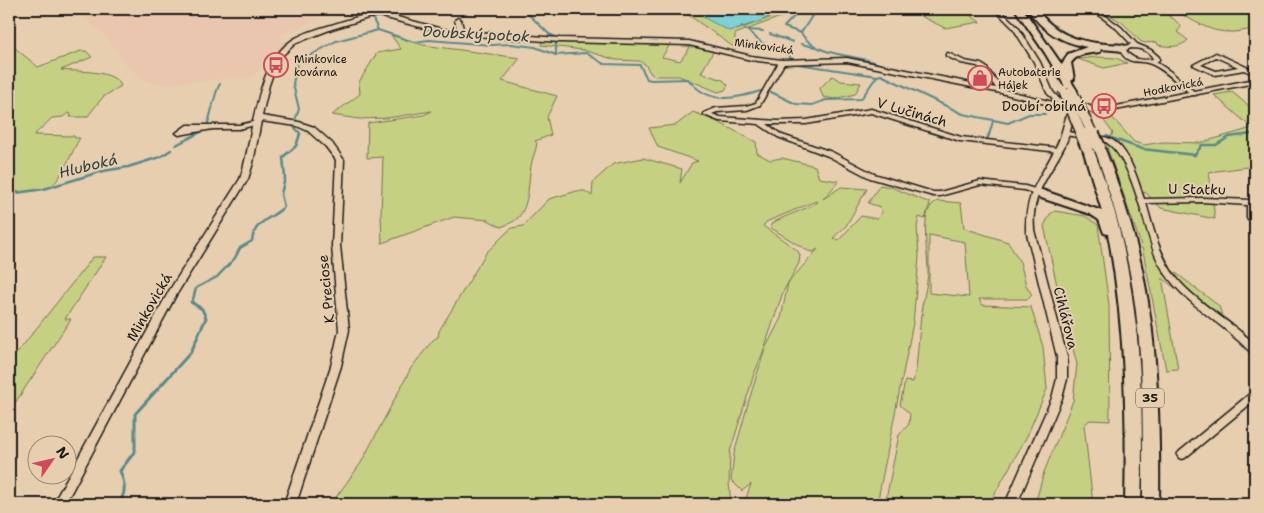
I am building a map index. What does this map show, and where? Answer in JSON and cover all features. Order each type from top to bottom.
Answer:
[{"type":"highway","name":"35","points":[[1010,9],[1067,91]]},
{"type":"highway","name":"35","points":[[1019,9],[1050,53],[1093,146],[1122,217],[1140,292],[1150,406],[1151,504]]},
{"type":"highway","points":[[1032,9],[1048,28],[1058,35],[1087,44],[1125,52]]},
{"type":"highway","points":[[1067,91],[1066,63],[1072,55],[1092,50],[1125,52]]},
{"type":"highway","name":"35","points":[[1093,146],[1096,168],[1109,212],[1118,253],[1129,322],[1133,372],[1133,504]]},
{"type":"highway","points":[[1064,201],[1089,204],[1097,200],[1099,196],[1096,168]]},
{"type":"highway","points":[[1036,192],[1094,211],[1101,216],[1106,222],[1110,237],[1118,253]]},
{"type":"street","points":[[996,9],[1015,27],[1038,62],[1050,93],[1061,106],[1062,112],[1070,117],[1090,119],[1095,117],[1095,112]]},
{"type":"street","points":[[1093,9],[1119,28],[1135,46],[1147,49],[1155,55],[1156,60],[1151,62],[1136,61],[1125,52],[1135,46]]},
{"type":"street","name":"Minkovická","points":[[58,504],[172,294],[244,180],[251,159],[261,103],[276,59],[293,42],[380,12],[442,31],[461,33],[560,40],[689,43],[751,58],[782,62],[847,60],[1001,91],[1061,106],[1083,105],[1095,112]]},
{"type":"street","points":[[458,20],[461,33]]},
{"type":"street","points":[[948,55],[984,68],[1001,91]]},
{"type":"street","name":"Hodkovická","points":[[1245,68],[1215,73],[1196,65],[1216,55],[1245,68],[1255,73]]},
{"type":"street","name":"V Lučinách","points":[[782,62],[758,104],[747,108],[716,110],[706,114],[719,119],[760,123],[806,122],[872,111],[960,139],[1058,150]]},
{"type":"street","points":[[1151,62],[1194,94]]},
{"type":"street","name":"Hodkovická","points":[[1095,112],[1255,82]]},
{"type":"street","points":[[1036,192],[1066,134],[1070,117]]},
{"type":"street","points":[[213,127],[239,127],[258,121]]},
{"type":"street","name":"K Preciose","points":[[258,121],[295,123],[311,129],[329,146],[340,160],[336,246],[344,330],[336,366],[290,504]]},
{"type":"street","name":"V Lučinách","points":[[760,123],[780,136],[830,154],[872,176],[933,194],[940,194],[969,184],[980,183],[1025,188],[1036,192]]},
{"type":"street","points":[[1066,134],[1104,139],[1117,146],[1123,154],[1142,201],[1157,254],[1169,274],[1189,295],[1239,334],[1255,351]]},
{"type":"street","name":"Cihlářova","points":[[1011,504],[1057,398],[1062,379],[1062,357],[1029,224],[1029,209],[1036,192]]},
{"type":"street","name":"U Statku","points":[[1142,201],[1203,200],[1253,202],[1251,218]]},
{"type":"street","points":[[1182,455],[1255,395]]},
{"type":"shaded area","points":[[74,9],[336,9],[279,36],[287,44],[264,60],[264,63],[251,77],[158,84],[147,81],[128,67],[105,34]]},
{"type":"green space","points":[[1132,8],[1165,14],[1174,19],[1181,27],[1177,32],[1188,40],[1185,43],[1174,46],[1158,45],[1157,42],[1145,43],[1140,41],[1123,23],[1099,9]]},
{"type":"green space","points":[[680,9],[694,9],[701,16],[737,30],[772,17],[786,9],[802,9],[735,34],[735,48]]},
{"type":"green space","points":[[906,9],[961,9],[980,22],[945,28]]},
{"type":"green space","points":[[1172,9],[1255,9],[1255,28],[1230,32],[1211,29]]},
{"type":"green space","points":[[391,35],[423,45],[520,58],[502,81],[557,96],[547,117],[551,135],[535,141],[537,143],[527,200],[522,213],[514,221],[501,227],[488,220],[454,217],[382,243],[383,157],[367,158],[368,123],[424,115],[432,111],[387,118],[359,119],[332,115],[360,94],[359,82],[377,53],[401,49]]},
{"type":"green space","points":[[542,41],[662,44],[669,46],[662,57],[680,61],[691,46],[714,50],[701,73],[723,80],[728,85],[725,90],[718,92],[679,76],[655,76],[651,74],[645,64],[639,61],[616,60],[583,50],[541,45]]},
{"type":"green space","points":[[9,43],[38,67],[81,51],[86,51],[92,57],[61,70],[103,74],[117,81],[121,86],[103,97],[87,117],[70,117],[71,114],[68,113],[63,117],[52,118],[34,135],[74,136],[75,138],[80,138],[66,166],[53,185],[48,188],[34,191],[9,192]]},
{"type":"green space","points":[[1116,58],[1127,63],[1104,68],[1078,59]]},
{"type":"green space","points":[[832,76],[841,81],[861,83],[855,94],[835,99],[823,97],[820,88]]},
{"type":"green space","points":[[1232,92],[1255,111],[1255,166],[1209,172],[1215,219],[1161,208],[1145,192],[1138,202],[1172,270],[1219,306],[1226,328],[1162,278],[1178,369],[1166,370],[1143,251],[1106,144],[1113,133],[1104,121],[1111,116],[1134,142],[1144,145],[1163,142],[1200,143],[1252,128],[1214,95]]},
{"type":"green space","points":[[693,112],[716,121],[756,142],[757,153],[770,160],[782,158],[815,166],[819,178],[839,181],[823,199],[841,187],[867,189],[846,226],[833,238],[839,240],[861,216],[877,219],[882,212],[880,207],[868,203],[880,185],[891,187],[930,203],[925,219],[919,217],[917,227],[919,257],[913,323],[877,504],[744,504],[751,484],[742,491],[731,480],[734,454],[749,400],[765,349],[781,318],[788,283],[818,249],[813,252],[808,251],[771,228],[771,224],[818,202],[816,201],[766,222],[763,226],[797,250],[800,255],[799,263],[783,292],[754,374],[730,452],[729,483],[731,504],[331,504],[361,463],[411,368],[433,340],[438,337],[439,331],[486,253],[512,228],[523,226],[549,199],[577,191],[585,191],[592,196],[593,182],[613,164],[643,158],[682,169],[680,183],[692,163],[698,161],[658,147],[649,128],[676,125]]},
{"type":"green space","points":[[938,201],[961,203],[964,228],[1008,242],[1020,262],[1026,285],[1032,295],[1028,299],[979,299],[982,305],[1031,307],[1043,347],[1047,389],[1027,436],[989,504],[885,504],[899,435],[909,424],[910,414],[900,405],[905,381],[913,382],[916,370],[921,314],[924,314],[921,312],[928,274],[926,222],[932,205]],"holes":[[[929,235],[965,242],[969,297],[929,293]]]},
{"type":"green space","points":[[1055,211],[1085,216],[1098,225],[1109,305],[1110,421],[1090,420],[1084,425],[1093,504],[1035,504],[1044,472],[1073,401],[1077,364],[1067,326],[1067,308],[1061,304],[1044,226],[1050,214]]},
{"type":"green space","points":[[93,257],[106,257],[65,319],[71,319],[9,412],[9,363]]},
{"type":"water","points":[[694,9],[786,9],[758,22],[729,31],[701,16]]},
{"type":"waterway","points":[[306,9],[354,10],[370,13]]},
{"type":"waterway","points":[[523,9],[549,34],[556,37]]},
{"type":"waterway","points":[[801,9],[784,27],[801,33]]},
{"type":"waterway","points":[[801,33],[812,16],[802,9]]},
{"type":"waterway","points":[[372,17],[378,30]]},
{"type":"waterway","points":[[742,26],[762,43],[788,54],[792,60]]},
{"type":"waterway","name":"Doubský potok","points":[[299,135],[300,133],[293,126],[299,109],[293,84],[297,63],[336,41],[378,30]]},
{"type":"waterway","name":"Doubský potok","points":[[378,30],[414,42],[429,40],[492,45],[511,44],[535,47],[556,55]]},
{"type":"waterway","points":[[748,30],[763,31]]},
{"type":"waterway","points":[[801,33],[808,41],[825,51],[877,63]]},
{"type":"waterway","points":[[770,34],[793,42]]},
{"type":"waterway","points":[[556,42],[556,55]]},
{"type":"waterway","points":[[801,44],[815,47]]},
{"type":"waterway","name":"Doubský potok","points":[[556,55],[586,53],[604,64],[640,65],[647,79],[688,79],[696,88],[714,97],[733,98],[764,90]]},
{"type":"waterway","points":[[798,64],[877,76]]},
{"type":"waterway","name":"Doubský potok","points":[[877,76],[881,75],[963,114],[1008,123],[1029,114],[1045,114]]},
{"type":"waterway","name":"Doubský potok","points":[[769,91],[796,104],[812,105],[826,100],[861,99],[877,76]]},
{"type":"waterway","name":"Hluboká","points":[[207,126],[220,84]]},
{"type":"waterway","points":[[989,135],[993,121]]},
{"type":"waterway","name":"Hluboká","points":[[197,134],[205,130]]},
{"type":"waterway","name":"Doubský potok","points":[[1250,134],[1255,132]]},
{"type":"waterway","name":"Hluboká","points":[[176,145],[197,134]]},
{"type":"waterway","name":"Doubský potok","points":[[192,303],[196,288],[217,277],[235,258],[240,248],[252,241],[256,229],[284,207],[281,194],[285,178],[283,157],[296,146],[300,134]]},
{"type":"waterway","points":[[987,140],[989,134]]},
{"type":"waterway","name":"Doubský potok","points":[[1106,136],[1142,149],[1195,155],[1202,145],[1216,145],[1229,137],[1250,134]]},
{"type":"waterway","name":"Hluboká","points":[[9,194],[44,189],[103,171],[128,167],[160,157],[171,150]]},
{"type":"waterway","name":"Doubský potok","points":[[118,504],[123,496],[124,488],[120,471],[135,451],[135,414],[191,352],[206,318],[202,309],[192,303]]},
{"type":"place","name":"Minkovice kovárna","points":[[276,65]]},
{"type":"place","name":"Autobaterie Hájek","points":[[980,78]]},
{"type":"place","name":"Doubí obilná","points":[[1104,106]]}]
